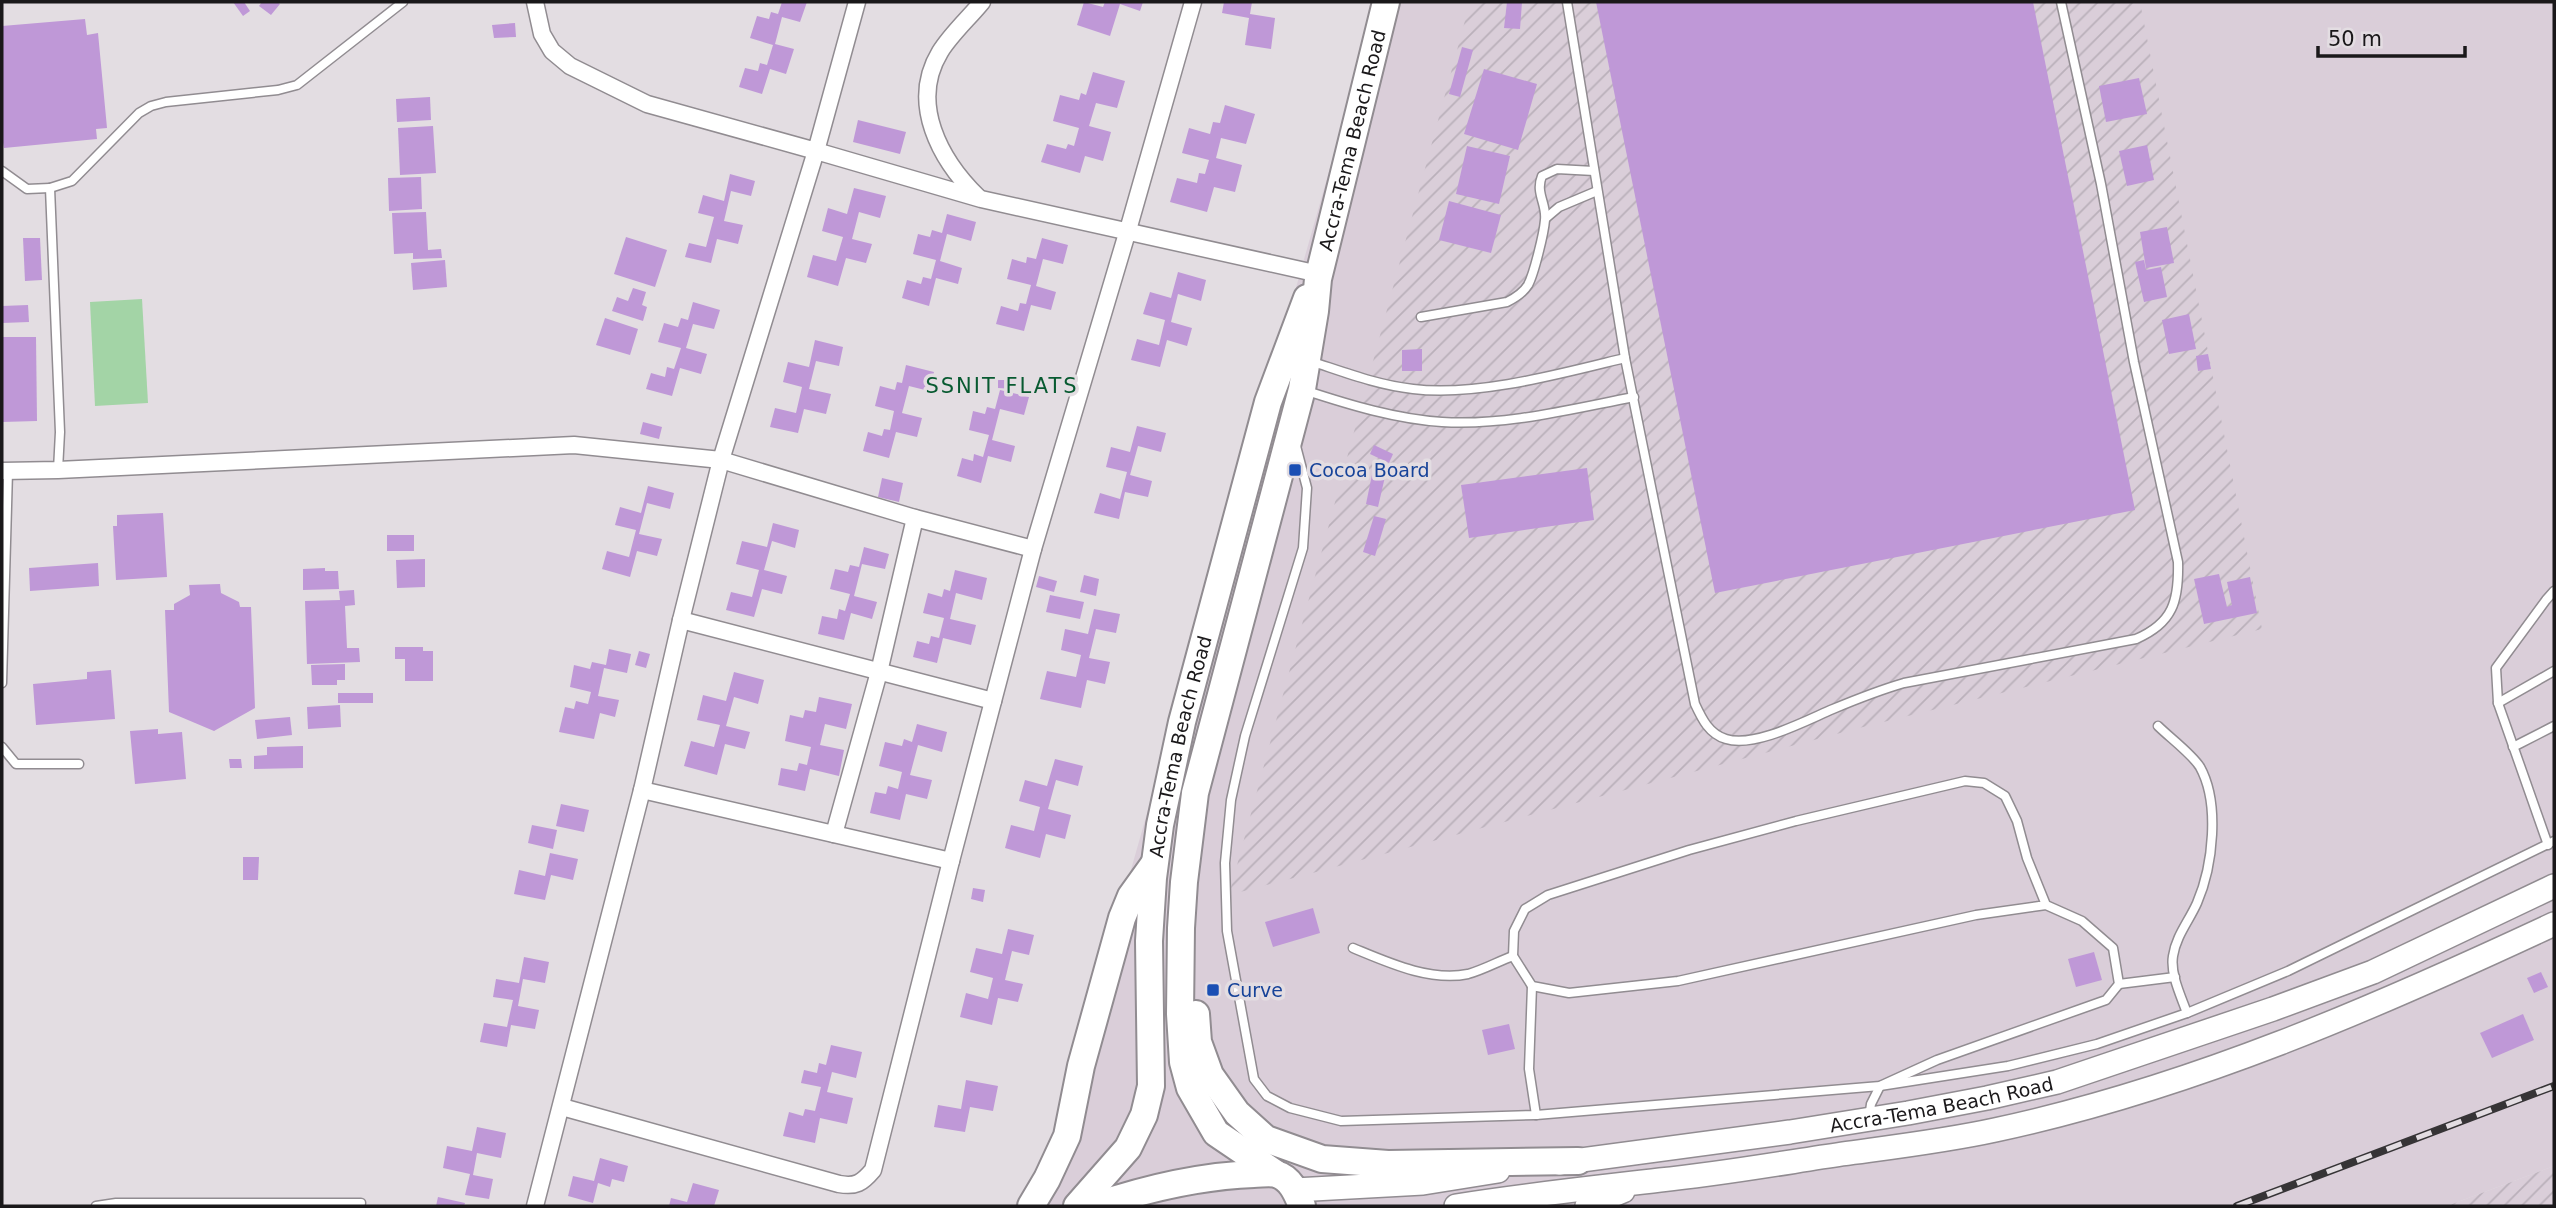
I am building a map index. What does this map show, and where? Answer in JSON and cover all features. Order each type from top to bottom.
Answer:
[{"type":"main road","name":"Accra-Tema Beach Road","points":[[1386,2],[1319,276],[1302,389],[1195,793],[1184,882],[1181,928],[1181,1038],[1183,1062],[1190,1088],[1216,1133],[1291,1190],[1423,1183],[1869,1119],[1987,1098],[2056,1082],[2178,1042],[2373,972],[2554,886]]},
{"type":"main road","name":"Accra-Tema Beach Road","points":[[1077,1206],[1128,1148],[1144,1115],[1151,1086],[1149,941],[1160,825],[1182,722],[1268,402],[1302,307],[1319,276]]},
{"type":"main road","points":[[1031,1206],[1067,1136],[1081,1066],[1122,918],[1136,888],[1155,862]]},
{"type":"main road","points":[[1455,1206],[1525,1194],[1646,1182],[1996,1130],[2175,1080],[2274,1046],[2373,1007],[2554,924]]},
{"type":"main road","points":[[1181,928],[1191,961],[1198,1042],[1210,1075],[1237,1113],[1266,1139],[1322,1159],[1388,1164],[1578,1161]]},
{"type":"main road","points":[[1869,1119],[1873,1150]]},
{"type":"main road","points":[[1095,1206],[1128,1195],[1240,1175],[1291,1190]]},
{"type":"main road","points":[[1587,1206],[1646,1182]]},
{"type":"street","points":[[535,2],[542,34],[552,51],[569,66],[647,104],[981,199],[1128,230],[1319,276]]},
{"type":"street","points":[[535,1206],[642,790],[720,460],[816,151],[857,2]]},
{"type":"street","points":[[981,199],[960,180],[934,138],[928,113],[928,84],[940,52],[982,2]]},
{"type":"street","points":[[562,1107],[839,1184],[852,1186],[862,1183],[873,1170],[1033,549],[1193,2]]},
{"type":"street","points":[[5,471],[574,444],[720,460],[915,518],[1033,549]]},
{"type":"street","points":[[834,834],[879,671],[915,518]]},
{"type":"street","points":[[681,620],[993,701]]},
{"type":"street","points":[[642,790],[951,861]]},
{"type":"lane","points":[[2,171],[27,188],[50,188],[72,181],[139,113],[151,106],[278,90],[297,85],[403,2]]},
{"type":"lane","points":[[1567,2],[1625,358],[1695,704],[1707,727],[1727,739],[1752,739],[1793,728],[1904,683],[2136,639],[2164,622],[2173,604],[2178,583],[2178,562],[2134,362],[2101,184],[2061,2]]},
{"type":"lane","points":[[1421,317],[1507,302],[1519,296],[1532,276],[1546,218],[1538,190],[1542,176],[1557,169],[1594,171]]},
{"type":"lane","points":[[50,188],[60,432],[58,470]]},
{"type":"lane","points":[[1546,218],[1559,206],[1597,191]]},
{"type":"lane","points":[[1307,360],[1376,383],[1414,390],[1452,391],[1554,376],[1625,358]]},
{"type":"lane","points":[[1302,389],[1366,410],[1441,422],[1478,422],[1547,414],[1634,397]]},
{"type":"lane","points":[[1291,426],[1307,488],[1303,548],[1245,736],[1231,800],[1225,863],[1227,931],[1254,1079],[1267,1096],[1290,1108],[1341,1121],[1536,1115],[1880,1087],[2008,1066],[2097,1044],[2187,1013],[2288,971],[2551,843],[2498,703],[2497,668],[2554,591]]},
{"type":"lane","points":[[2,683],[5,471]]},
{"type":"lane","points":[[2498,703],[2554,671]]},
{"type":"lane","points":[[2158,726],[2199,765],[2210,793],[2212,835],[2207,877],[2177,938],[2172,959],[2187,1013]]},
{"type":"lane","points":[[2513,747],[2554,726]]},
{"type":"lane","points":[[2,747],[16,764],[79,764]]},
{"type":"lane","points":[[1536,1115],[1529,1069],[1532,986],[1513,956],[1514,930],[1525,909],[1548,895],[1702,846],[1965,781],[1984,783],[2005,796],[2017,821],[2027,858],[2046,905]]},
{"type":"lane","points":[[1532,986],[1569,993],[1678,981],[1976,915],[2046,905],[2082,921],[2113,948],[2119,985]]},
{"type":"lane","points":[[1353,947],[1398,967],[1435,974],[1467,974],[1513,956]]},
{"type":"lane","points":[[1869,1119],[1871,1104],[1880,1087],[1937,1060],[2106,1000],[2119,985],[2175,977]]},
{"type":"lane","points":[[96,1206],[116,1203],[361,1203]]},
{"type":"shaded area","points":[[1377,2],[2554,2],[2554,1166],[2447,1206],[1014,1206],[1043,1171],[1064,1106]]},
{"type":"shaded area","points":[[1470,2],[2140,2],[2262,629],[1859,728],[1229,895]]},
{"type":"shaded area","points":[[2554,1166],[2554,1206],[2447,1206]]},
{"type":"green space","points":[[142,299],[148,403],[95,406],[90,302]]},
{"type":"building","points":[[233,2],[244,2],[250,11],[243,16]]},
{"type":"building","points":[[262,2],[280,4],[271,15],[259,6]]},
{"type":"building","points":[[782,2],[807,2],[800,22],[782,17],[775,44],[794,49],[786,74],[770,69],[762,94],[739,87],[745,68],[758,71],[760,63],[767,65],[773,45],[750,38],[757,16],[769,19],[771,12],[778,14]]},
{"type":"building","points":[[1084,2],[1103,7],[1105,2],[1143,2],[1140,11],[1120,4],[1110,36],[1077,25]]},
{"type":"building","points":[[1224,2],[1252,2],[1250,14],[1275,18],[1271,49],[1245,45],[1249,18],[1222,13]]},
{"type":"building","points":[[1507,2],[1522,2],[1520,29],[1504,28]]},
{"type":"building","points":[[1596,2],[2033,2],[2135,510],[1715,593]]},
{"type":"building","points":[[85,19],[87,35],[98,33],[107,128],[96,129],[97,139],[4,148],[2,26]]},
{"type":"building","points":[[515,23],[516,37],[494,38],[492,25]]},
{"type":"building","points":[[1462,47],[1473,50],[1460,97],[1449,94]]},
{"type":"building","points":[[1484,69],[1537,84],[1518,150],[1464,134]]},
{"type":"building","points":[[1093,72],[1125,81],[1117,108],[1096,103],[1089,126],[1111,132],[1103,161],[1085,156],[1080,173],[1041,162],[1047,144],[1066,149],[1068,144],[1074,146],[1079,128],[1053,121],[1060,95],[1079,100],[1081,93],[1086,95]]},
{"type":"building","points":[[2139,78],[2147,114],[2106,122],[2099,86]]},
{"type":"building","points":[[430,97],[431,120],[397,122],[396,99]]},
{"type":"building","points":[[1225,105],[1255,114],[1246,144],[1221,138],[1216,158],[1242,165],[1235,192],[1214,187],[1207,212],[1170,202],[1177,178],[1197,183],[1199,173],[1205,174],[1209,160],[1182,153],[1189,128],[1210,134],[1213,122],[1220,123]]},
{"type":"building","points":[[858,120],[906,132],[900,154],[853,142]]},
{"type":"building","points":[[433,126],[436,173],[400,175],[398,128]]},
{"type":"building","points":[[2147,145],[2154,180],[2127,186],[2119,151]]},
{"type":"building","points":[[1467,146],[1510,156],[1499,204],[1456,194]]},
{"type":"building","points":[[730,174],[755,181],[751,196],[731,191],[724,221],[743,225],[738,244],[717,239],[711,263],[685,257],[689,243],[706,247],[714,217],[698,213],[703,195],[724,201]]},
{"type":"building","points":[[421,177],[422,209],[389,211],[388,178]]},
{"type":"building","points":[[854,188],[886,196],[880,218],[859,212],[852,239],[872,244],[866,263],[846,258],[838,286],[807,277],[813,255],[836,261],[843,237],[822,231],[828,208],[847,214]]},
{"type":"building","points":[[1449,201],[1501,215],[1491,253],[1439,240]]},
{"type":"building","points":[[426,212],[428,250],[441,249],[442,258],[413,259],[413,253],[394,254],[392,213]]},
{"type":"building","points":[[947,214],[976,222],[971,241],[947,234],[940,261],[962,268],[958,284],[936,278],[929,306],[902,298],[907,280],[921,284],[923,277],[931,279],[936,260],[913,254],[918,234],[930,237],[932,230],[942,233]]},
{"type":"building","points":[[2167,227],[2174,263],[2146,268],[2140,232]]},
{"type":"building","points":[[626,237],[667,250],[655,287],[614,274]]},
{"type":"building","points":[[23,238],[40,238],[42,280],[25,281]]},
{"type":"building","points":[[1042,238],[1068,245],[1063,264],[1043,259],[1036,286],[1056,292],[1051,310],[1031,305],[1024,331],[996,324],[1001,306],[1018,311],[1020,303],[1026,304],[1031,285],[1007,279],[1012,259],[1026,263],[1027,257],[1036,259]]},
{"type":"building","points":[[445,260],[447,287],[413,290],[411,263]]},
{"type":"building","points":[[2144,260],[2146,270],[2161,267],[2167,297],[2144,302],[2135,262]]},
{"type":"building","points":[[1178,272],[1206,280],[1201,301],[1178,294],[1171,322],[1192,328],[1187,346],[1167,340],[1160,367],[1131,360],[1137,339],[1159,345],[1165,320],[1143,314],[1150,292],[1171,298]]},
{"type":"building","points":[[633,288],[646,292],[642,305],[647,307],[643,321],[612,311],[617,297],[628,301]]},
{"type":"building","points":[[693,302],[720,310],[714,329],[693,324],[686,348],[707,354],[701,374],[680,368],[672,396],[646,389],[651,373],[665,377],[667,367],[674,369],[681,348],[658,342],[664,323],[678,327],[681,318],[688,320]]},
{"type":"building","points":[[28,305],[29,322],[2,323],[2,306]]},
{"type":"building","points":[[2189,314],[2196,349],[2169,354],[2162,320]]},
{"type":"building","points":[[605,318],[638,329],[630,355],[596,345]]},
{"type":"building","points":[[2,337],[36,337],[37,421],[2,422]]},
{"type":"building","points":[[815,340],[843,347],[839,366],[816,361],[809,389],[831,394],[826,414],[804,409],[798,433],[770,427],[775,408],[796,413],[802,387],[783,382],[788,362],[809,367]]},
{"type":"building","points":[[1422,349],[1422,371],[1402,371],[1402,350]]},
{"type":"building","points":[[2208,354],[2211,369],[2198,371],[2196,356]]},
{"type":"building","points":[[906,365],[934,372],[929,391],[909,386],[902,413],[922,418],[917,437],[896,432],[889,458],[863,451],[868,432],[882,436],[884,429],[890,430],[894,411],[875,406],[880,386],[895,390],[897,382],[902,383]]},
{"type":"building","points":[[998,380],[1014,380],[1014,389],[998,388]]},
{"type":"building","points":[[1000,390],[1029,397],[1024,415],[1000,409],[992,440],[1015,446],[1011,462],[988,456],[981,483],[957,476],[962,458],[973,461],[974,454],[983,457],[989,435],[969,430],[973,411],[985,414],[987,407],[995,409]]},
{"type":"building","points":[[643,422],[662,427],[659,439],[640,434]]},
{"type":"building","points":[[1137,426],[1166,433],[1161,452],[1138,446],[1130,475],[1152,481],[1148,497],[1125,492],[1119,519],[1094,513],[1100,493],[1120,499],[1127,472],[1106,467],[1111,447],[1130,452]]},
{"type":"building","points":[[1374,445],[1393,454],[1389,463],[1370,454]]},
{"type":"building","points":[[1374,465],[1387,468],[1378,507],[1366,504]]},
{"type":"building","points":[[1587,468],[1594,520],[1469,538],[1461,485]]},
{"type":"building","points":[[882,478],[903,483],[899,502],[878,497]]},
{"type":"building","points":[[648,486],[674,493],[670,509],[647,503],[639,534],[662,539],[657,556],[637,551],[630,577],[602,569],[607,551],[629,557],[636,530],[615,525],[620,507],[641,513]]},
{"type":"building","points":[[163,513],[167,577],[116,580],[113,526],[117,526],[117,515]]},
{"type":"building","points":[[1374,516],[1386,519],[1375,556],[1363,552]]},
{"type":"building","points":[[773,523],[799,530],[795,548],[772,541],[764,570],[787,576],[782,594],[762,589],[754,617],[726,610],[731,592],[752,597],[759,570],[736,564],[742,541],[767,547]]},
{"type":"building","points":[[387,535],[414,535],[414,551],[387,551]]},
{"type":"building","points":[[864,547],[889,554],[885,569],[862,564],[854,596],[877,602],[872,619],[851,613],[844,640],[818,634],[822,616],[837,619],[839,609],[845,611],[850,594],[830,589],[835,569],[848,572],[850,565],[859,567]]},
{"type":"building","points":[[425,559],[425,587],[397,588],[396,560]]},
{"type":"building","points":[[98,563],[99,586],[30,591],[29,568]]},
{"type":"building","points":[[325,568],[325,571],[338,571],[339,589],[303,590],[303,569]]},
{"type":"building","points":[[955,570],[987,578],[982,600],[956,593],[950,619],[976,625],[971,645],[943,638],[937,663],[913,657],[917,641],[929,644],[931,636],[939,638],[944,618],[923,613],[928,593],[942,597],[944,589],[950,591]]},
{"type":"building","points":[[2219,574],[2227,607],[2232,605],[2227,582],[2250,577],[2257,613],[2204,624],[2194,579]]},
{"type":"building","points":[[1084,575],[1099,579],[1096,596],[1080,592]]},
{"type":"building","points":[[1039,576],[1057,581],[1054,592],[1036,587]]},
{"type":"building","points":[[220,584],[221,593],[239,602],[240,607],[251,607],[255,708],[214,731],[169,712],[165,610],[174,610],[174,604],[190,595],[189,585]]},
{"type":"building","points":[[354,590],[355,605],[345,606],[347,648],[359,648],[360,662],[307,664],[305,601],[340,600],[339,591]]},
{"type":"building","points":[[1050,595],[1084,602],[1080,619],[1046,612]]},
{"type":"building","points":[[1094,609],[1120,614],[1116,633],[1096,629],[1089,658],[1110,662],[1105,684],[1087,680],[1081,708],[1040,699],[1047,671],[1076,677],[1081,655],[1061,650],[1065,629],[1088,634]]},
{"type":"building","points":[[395,647],[423,647],[423,651],[433,651],[433,681],[405,681],[405,659],[395,659]]},
{"type":"building","points":[[609,649],[631,654],[627,673],[604,668],[598,696],[619,700],[615,717],[600,713],[594,739],[559,732],[565,707],[574,709],[576,701],[588,704],[591,692],[570,687],[574,665],[590,669],[592,662],[606,665]]},
{"type":"building","points":[[639,651],[650,654],[646,668],[635,665]]},
{"type":"building","points":[[345,664],[345,680],[337,680],[337,685],[312,685],[311,665]]},
{"type":"building","points":[[111,670],[115,719],[36,725],[33,684],[87,679],[87,672]]},
{"type":"building","points":[[734,672],[764,680],[758,704],[734,697],[726,726],[750,732],[745,749],[725,744],[717,775],[684,766],[691,741],[714,747],[720,725],[697,720],[703,695],[726,701]]},
{"type":"building","points":[[338,693],[373,693],[373,703],[338,703]]},
{"type":"building","points":[[819,697],[852,704],[846,729],[825,724],[820,745],[844,750],[839,776],[810,769],[805,791],[778,785],[781,768],[797,771],[799,763],[807,765],[811,747],[785,741],[790,715],[803,718],[805,710],[816,712]]},
{"type":"building","points":[[340,705],[341,727],[308,729],[307,707]]},
{"type":"building","points":[[290,717],[292,735],[257,739],[255,720]]},
{"type":"building","points":[[917,724],[947,732],[942,752],[918,745],[910,775],[932,780],[927,799],[906,794],[900,820],[870,813],[875,792],[886,794],[888,786],[898,789],[902,772],[879,766],[885,742],[902,746],[904,739],[912,742]]},
{"type":"building","points":[[158,729],[158,734],[182,732],[186,779],[135,784],[130,731]]},
{"type":"building","points":[[303,746],[303,768],[254,769],[254,756],[267,755],[267,747]]},
{"type":"building","points":[[229,759],[241,759],[242,768],[230,768]]},
{"type":"building","points":[[1055,759],[1083,766],[1078,786],[1056,780],[1048,809],[1071,815],[1065,839],[1046,834],[1040,858],[1005,848],[1011,825],[1034,831],[1040,807],[1019,801],[1025,780],[1047,786]]},
{"type":"building","points":[[561,804],[589,810],[584,832],[556,826]]},
{"type":"building","points":[[532,825],[557,830],[553,849],[528,843]]},
{"type":"building","points":[[550,853],[578,859],[573,880],[551,875],[545,900],[514,894],[519,870],[545,876]]},
{"type":"building","points":[[243,857],[259,857],[258,880],[243,880]]},
{"type":"building","points":[[973,888],[985,890],[983,902],[971,899]]},
{"type":"building","points":[[1313,908],[1320,933],[1273,947],[1265,922]]},
{"type":"building","points":[[1008,929],[1034,935],[1029,955],[1012,951],[1005,980],[1023,984],[1018,1002],[998,998],[992,1025],[960,1017],[966,993],[988,999],[993,978],[970,972],[976,948],[1002,954]]},
{"type":"building","points":[[2094,952],[2102,980],[2076,987],[2068,959]]},
{"type":"building","points":[[524,957],[549,962],[545,983],[523,979],[518,1006],[539,1010],[535,1029],[511,1025],[507,1047],[480,1042],[484,1023],[507,1027],[513,1000],[493,997],[496,979],[519,983]]},
{"type":"building","points":[[2541,972],[2548,987],[2534,993],[2527,978]]},
{"type":"building","points":[[2523,1014],[2534,1040],[2492,1058],[2480,1033]]},
{"type":"building","points":[[1509,1024],[1515,1049],[1488,1055],[1482,1030]]},
{"type":"building","points":[[831,1045],[862,1052],[856,1078],[832,1072],[827,1092],[853,1098],[847,1124],[820,1118],[815,1143],[783,1136],[789,1112],[803,1116],[805,1109],[815,1111],[821,1087],[801,1083],[804,1070],[817,1073],[819,1063],[826,1065]]},
{"type":"building","points":[[966,1080],[998,1086],[993,1111],[970,1107],[965,1132],[934,1127],[938,1105],[961,1109]]},
{"type":"building","points":[[477,1127],[506,1133],[501,1158],[477,1153],[473,1175],[493,1179],[489,1199],[465,1195],[470,1174],[443,1168],[447,1146],[472,1151]]},
{"type":"building","points":[[600,1158],[628,1166],[624,1182],[612,1179],[610,1187],[598,1183],[593,1203],[568,1196],[573,1176],[594,1181]]},
{"type":"building","points":[[693,1183],[719,1190],[714,1206],[669,1206],[671,1198],[687,1202]]},
{"type":"building","points":[[438,1197],[465,1203],[464,1206],[436,1206]]},
{"type":"railway","points":[[2237,1206],[2554,1086]]},
{"type":"place","name":"Cocoa Board","points":[[1295,470]]},
{"type":"place","name":"Curve","points":[[1213,990]]},
{"type":"district","name":"SSNIT FLATS","points":[[1002,386]]}]
